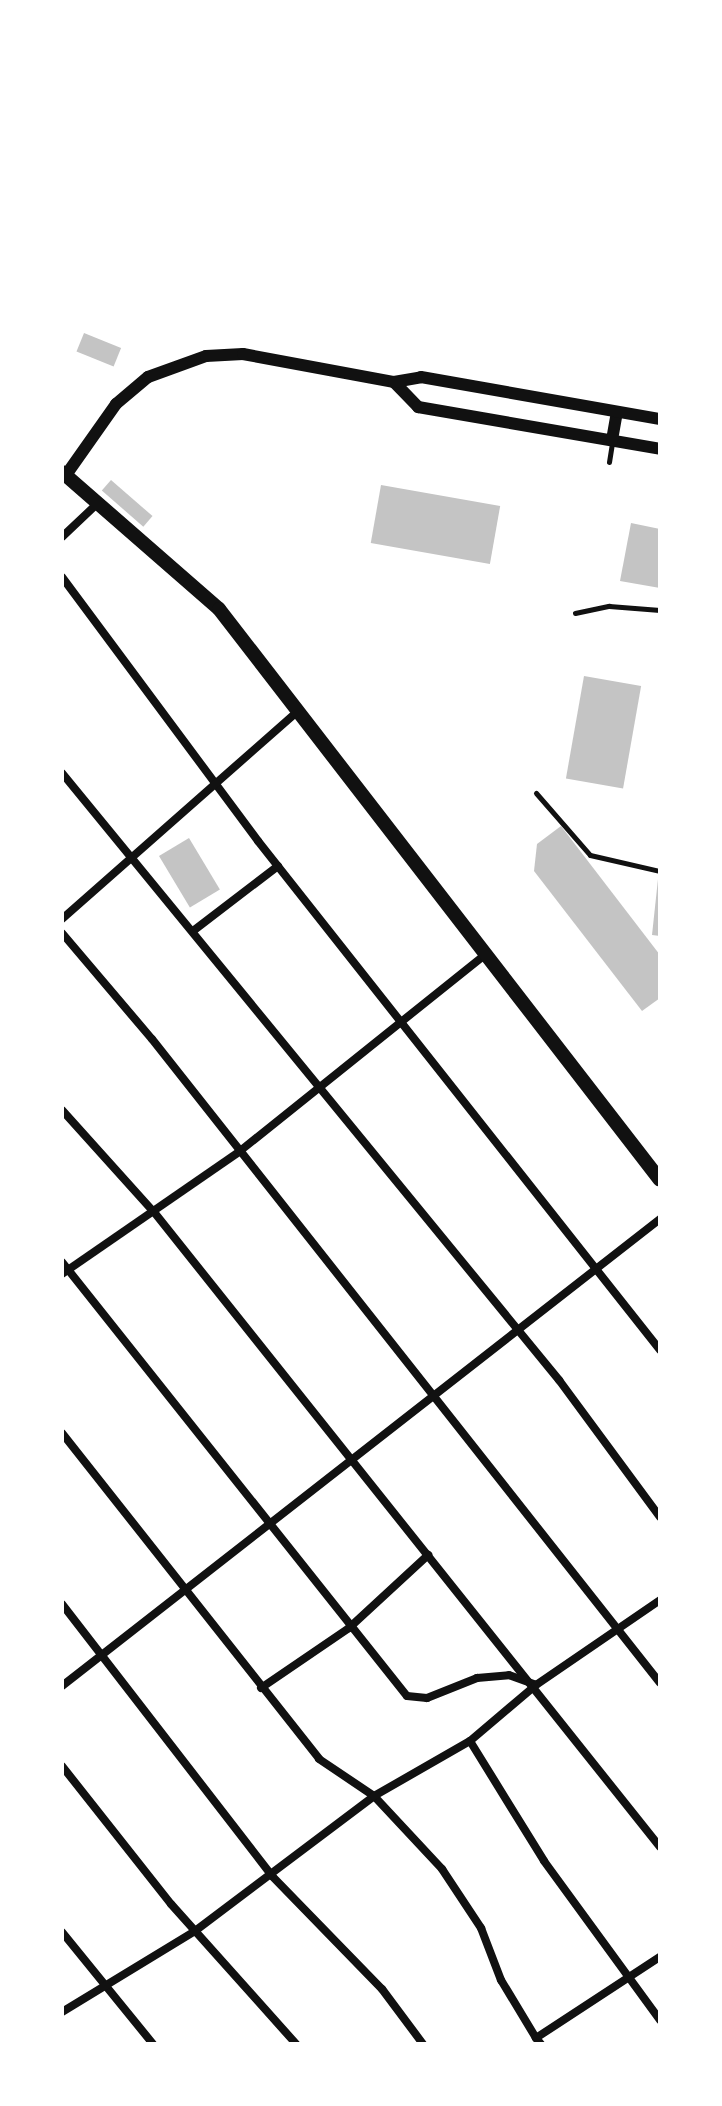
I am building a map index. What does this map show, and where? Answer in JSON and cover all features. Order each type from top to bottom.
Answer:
[{"type":"main road","points":[[64,474],[219,609],[660,1180]]},
{"type":"street","points":[[64,474],[116,404],[137,386],[159,372],[206,356],[243,354],[394,382],[421,377],[660,419]]},
{"type":"street","points":[[394,382],[418,407],[660,449]]},
{"type":"street","points":[[612,440],[617,412]]},
{"type":"street","points":[[62,537],[98,503]]},
{"type":"street","points":[[62,577],[278,866],[660,1350]]},
{"type":"street","points":[[62,919],[217,787],[298,711]]},
{"type":"street","points":[[62,773],[318,1084],[517,1333],[559,1380],[660,1517]]},
{"type":"street","points":[[193,931],[278,866]]},
{"type":"street","points":[[62,933],[240,1151],[615,1630],[660,1683]]},
{"type":"street","points":[[486,954],[399,1019],[240,1151],[154,1212],[64,1268],[272,1526],[349,1628],[407,1696],[427,1698],[477,1678],[509,1675],[536,1685]]},
{"type":"street","points":[[62,1110],[154,1212],[351,1464],[536,1685],[660,1847]]},
{"type":"street","points":[[62,1686],[185,1595],[660,1219]]},
{"type":"street","points":[[62,1433],[185,1595],[319,1759],[374,1796],[442,1869],[481,1928],[501,1980],[539,2041],[660,1957]]},
{"type":"street","points":[[261,1688],[349,1628],[428,1555]]},
{"type":"street","points":[[62,2012],[195,1931],[272,1876],[374,1796],[470,1741],[536,1685],[660,1600]]},
{"type":"street","points":[[62,1604],[272,1876],[382,1989],[423,2044]]},
{"type":"street","points":[[470,1741],[544,1861],[660,2020]]},
{"type":"street","points":[[62,1766],[195,1931],[296,2044]]},
{"type":"street","points":[[62,1932],[153,2044]]},
{"type":"lane","points":[[609,462],[612,440]]},
{"type":"lane","points":[[575,613],[609,606],[660,610]]},
{"type":"lane","points":[[536,793],[590,855],[660,871]]},
{"type":"building","points":[[84,333],[121,348],[114,367],[77,352]]},
{"type":"building","points":[[111,480],[153,516],[143,527],[102,491]]},
{"type":"building","points":[[381,485],[500,506],[490,564],[371,543]]},
{"type":"building","points":[[631,523],[660,529],[660,588],[620,581]]},
{"type":"building","points":[[584,676],[641,686],[623,788],[566,778]]},
{"type":"building","points":[[561,826],[660,955],[660,998],[642,1011],[534,871],[537,844]]},
{"type":"building","points":[[189,838],[220,889],[190,907],[159,856]]},
{"type":"building","points":[[660,879],[660,936],[652,935]]}]
